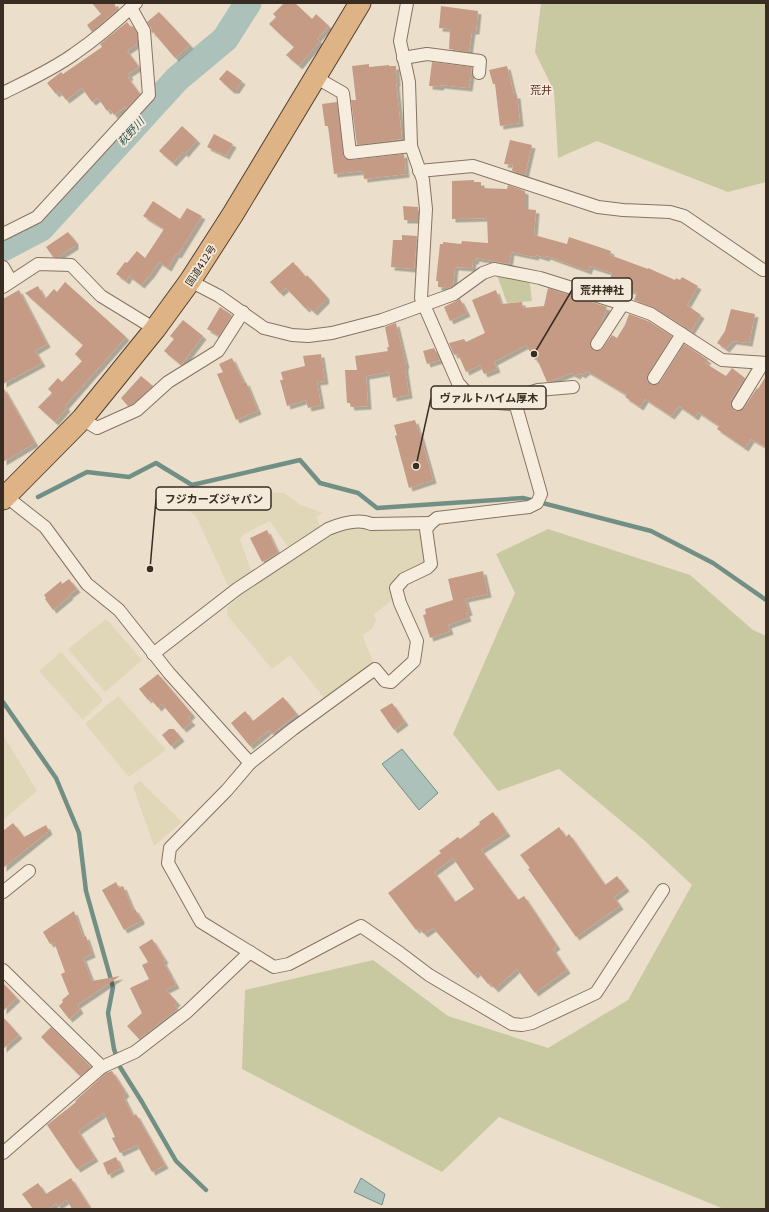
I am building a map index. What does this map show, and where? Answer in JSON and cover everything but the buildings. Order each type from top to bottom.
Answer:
[{"type":"highway","name":"国道412号","points":[[4,497],[82,419],[155,329],[190,281],[233,214],[360,3]]},
{"type":"street","points":[[407,3],[400,41],[409,82],[411,146],[423,180],[426,209],[421,298],[458,383],[468,394],[480,398],[485,402],[511,404],[516,406],[541,494],[537,503],[529,507],[437,518],[431,523],[426,530],[431,564],[427,568],[404,579],[396,588],[400,603],[417,641],[414,661],[391,682],[385,681],[375,669],[293,729],[250,763],[227,790],[170,848],[168,863],[201,922],[274,967],[288,964],[361,926],[400,952],[429,975],[512,1024],[522,1025],[532,1023],[596,993],[663,890]]},
{"type":"street","points":[[3,93],[73,55],[116,22],[134,5],[144,31],[149,95],[37,217],[3,234]]},
{"type":"street","points":[[403,58],[427,54],[480,61]]},
{"type":"street","points":[[315,77],[343,93],[350,152],[411,146]]},
{"type":"street","points":[[419,171],[473,166],[598,207],[623,210],[670,212],[684,216],[763,270]]},
{"type":"street","points":[[3,267],[8,283],[38,264],[71,265],[101,296],[155,329]]},
{"type":"street","points":[[190,281],[219,296],[264,328],[292,335],[308,336],[332,333],[382,320],[454,294],[483,273],[494,269],[540,278],[651,314],[722,360],[764,363],[738,404]]},
{"type":"street","points":[[596,344],[623,304]]},
{"type":"street","points":[[82,419],[97,428],[137,410],[168,382],[218,350],[243,312]]},
{"type":"street","points":[[654,378],[682,334]]},
{"type":"street","points":[[480,398],[486,395],[526,394],[538,390],[573,387]]},
{"type":"street","points":[[4,497],[45,527],[87,584],[119,610],[169,673],[250,763]]},
{"type":"street","points":[[153,654],[236,589],[328,529],[343,523],[366,521],[371,524],[431,523]]},
{"type":"street","points":[[3,892],[29,871]]},
{"type":"street","points":[[3,1154],[102,1067],[135,1052],[188,1012],[250,952]]},
{"type":"street","points":[[3,970],[102,1067]]},
{"type":"shaded area","points":[[260,492],[284,493],[301,505],[323,513],[316,517],[320,526],[288,547],[270,521],[244,534],[240,539],[252,573],[229,588],[196,516],[184,507],[225,503]]},
{"type":"shaded area","points":[[346,528],[418,528],[421,532],[426,561],[405,570],[394,582],[394,596],[391,601],[374,614],[376,621],[372,629],[363,635],[375,665],[324,698],[290,655],[272,669],[227,615],[227,607],[247,588],[267,577],[333,532]]},
{"type":"shaded area","points":[[106,619],[142,660],[105,692],[68,649]]},
{"type":"shaded area","points":[[61,652],[103,700],[83,720],[39,671]]},
{"type":"shaded area","points":[[118,696],[166,750],[129,777],[85,724]]},
{"type":"shaded area","points":[[3,735],[37,791],[3,820]]},
{"type":"shaded area","points":[[140,781],[182,822],[154,846],[133,786]]},
{"type":"green space","points":[[541,3],[766,3],[766,182],[728,192],[597,141],[558,158],[554,91],[535,52]]},
{"type":"green space","points":[[497,275],[526,279],[530,284],[532,301],[507,303]]},
{"type":"green space","points":[[548,529],[690,575],[753,630],[766,636],[766,1209],[724,1209],[499,1117],[442,1172],[242,1069],[245,990],[373,960],[448,1016],[548,1048],[628,1000],[692,885],[645,841],[559,769],[498,791],[453,734],[515,593],[496,554]]},
{"type":"water","points":[[402,749],[438,793],[419,810],[382,764]]},
{"type":"water","points":[[361,1178],[385,1194],[382,1205],[354,1192]]},
{"type":"waterway","name":"萩野川","points":[[3,248],[41,228],[177,79],[225,39],[248,3]]},
{"type":"waterway","points":[[38,497],[87,472],[129,477],[156,463],[192,485],[300,460],[320,483],[358,493],[377,508],[523,498],[651,531],[713,563],[766,600]]},
{"type":"waterway","points":[[3,702],[56,778],[79,833],[86,891],[113,987],[108,1013],[114,1049],[120,1067],[176,1161],[206,1190]]},
{"type":"place","name":"荒井神社","points":[[534,354]]},
{"type":"place","name":"ヴァルトハイム厚木","points":[[416,466]]},
{"type":"place","name":"フジカーズジャパン","points":[[150,569]]},
{"type":"district","name":"荒井","points":[[541,89]]}]
